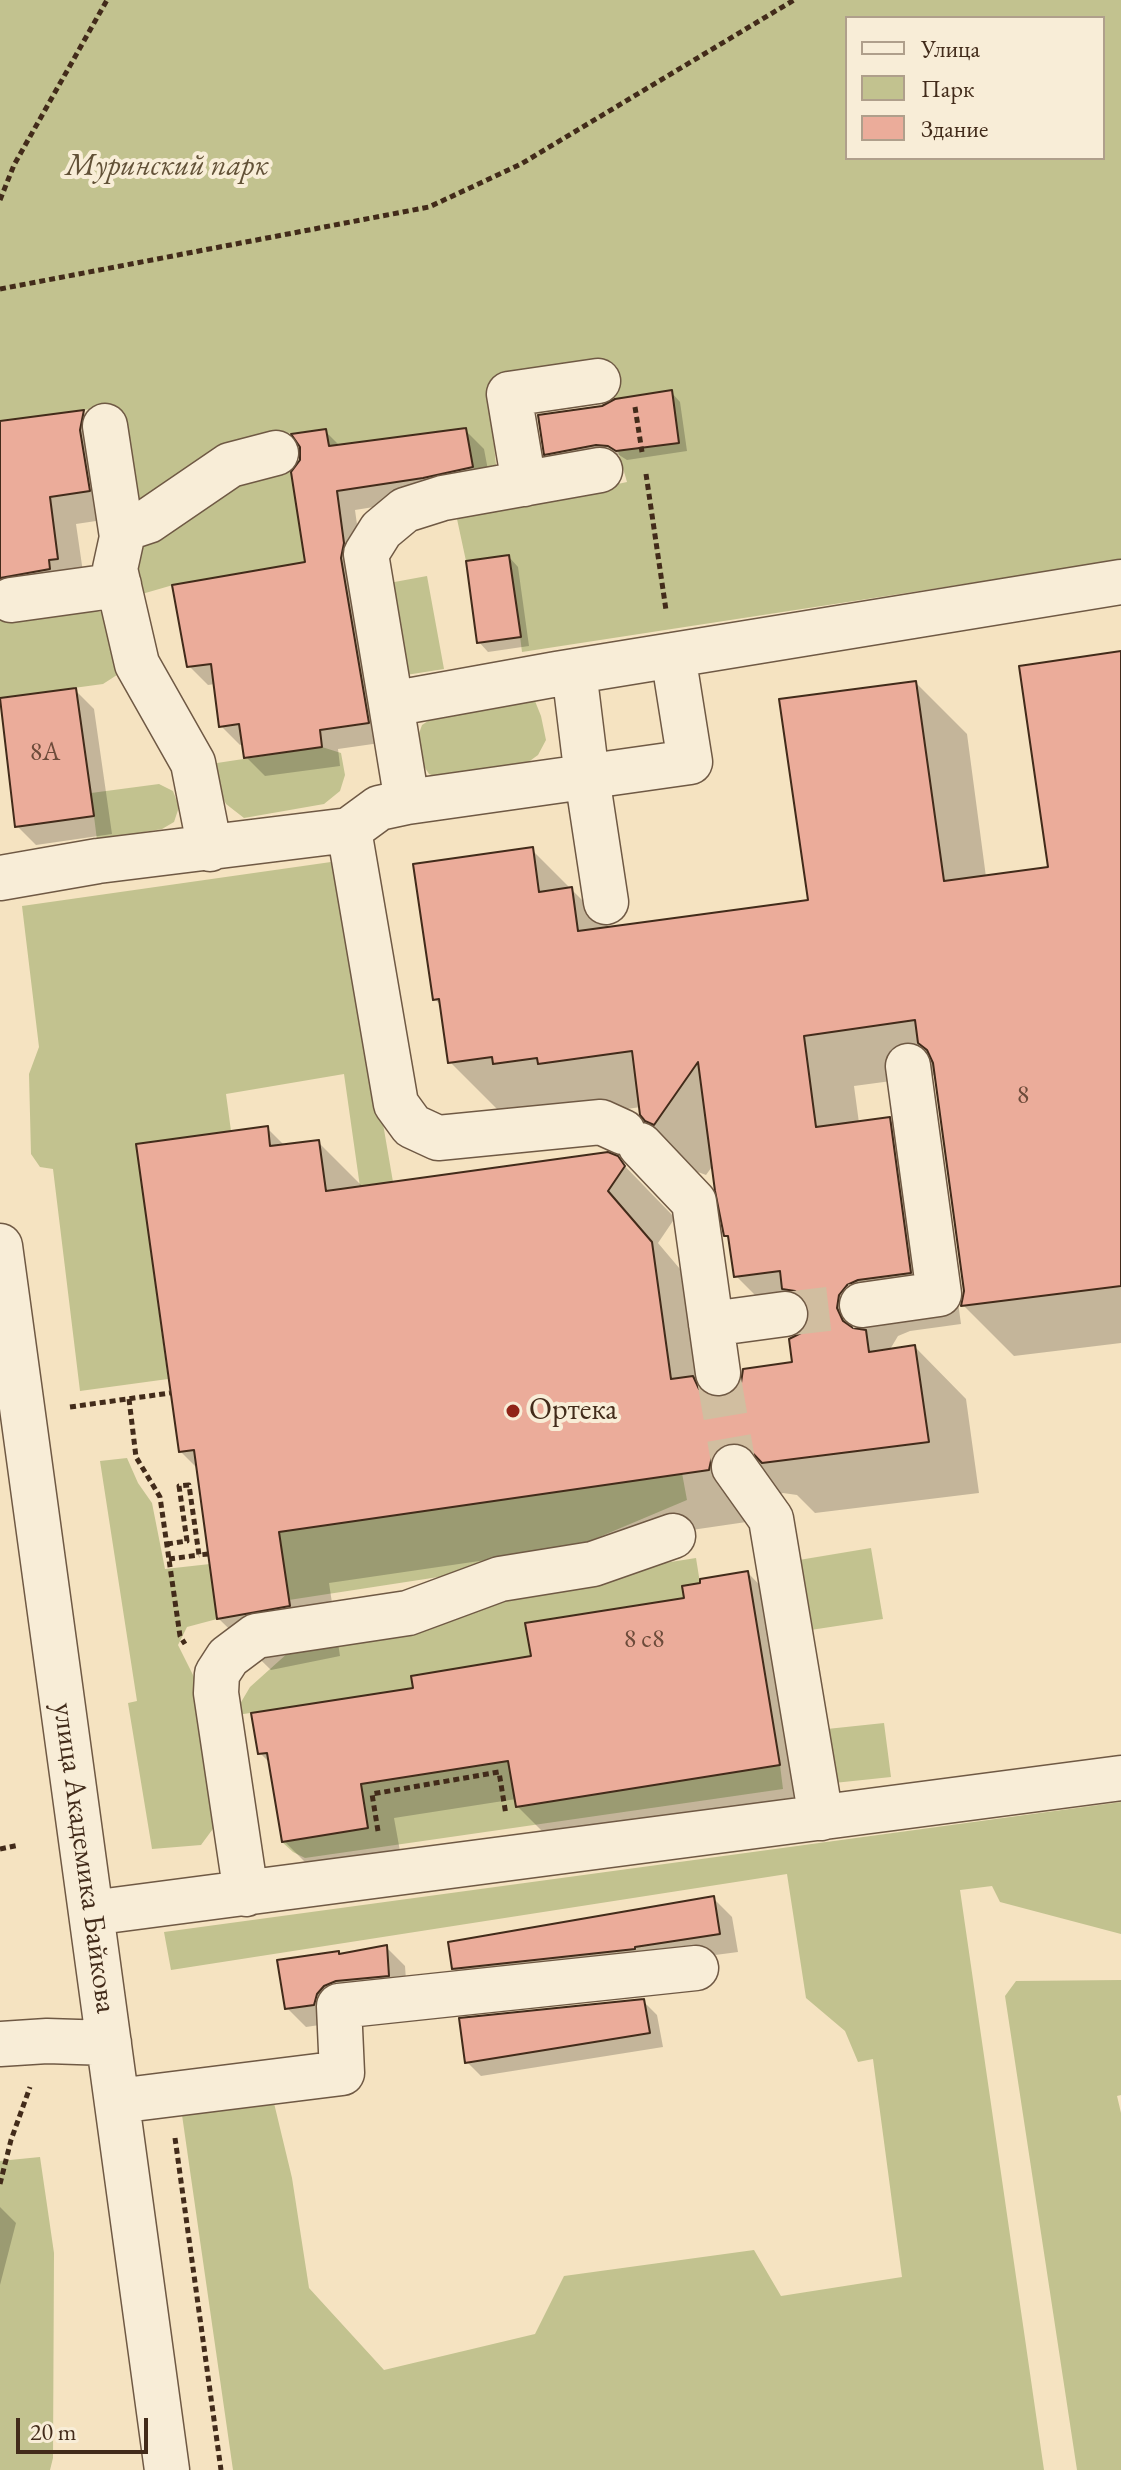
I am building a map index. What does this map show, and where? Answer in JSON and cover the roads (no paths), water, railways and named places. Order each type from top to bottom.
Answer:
[{"type":"street","points":[[524,484],[509,394],[616,391]]},
{"type":"street","points":[[105,426],[122,537],[115,569],[137,664],[193,763],[210,849]]},
{"type":"street","points":[[121,530],[148,521],[230,465],[276,453]]},
{"type":"street","points":[[407,802],[366,554],[381,530],[405,510],[443,498],[600,470]]},
{"type":"street","points":[[391,704],[1121,582]]},
{"type":"street","points":[[11,600],[119,585]]},
{"type":"street","points":[[0,878],[98,861],[349,830],[379,808],[407,802],[690,762],[673,655]]},
{"type":"street","points":[[574,671],[606,902]]},
{"type":"street","points":[[349,830],[396,1104],[412,1126],[438,1138],[601,1122],[631,1138],[694,1202],[718,1373]]},
{"type":"street","points":[[862,1305],[939,1294],[908,1066]]},
{"type":"street","name":"улица Академика Байкова","points":[[0,1246],[167,2470]]},
{"type":"street","points":[[711,1324],[785,1314]]},
{"type":"street","points":[[734,1467],[771,1519],[821,1818]]},
{"type":"street","points":[[246,1894],[216,1693],[217,1674],[228,1657],[256,1636],[408,1613],[500,1579],[593,1564],[673,1536]]},
{"type":"street","points":[[91,1913],[1121,1778]]},
{"type":"street","points":[[117,2101],[342,2073],[339,2006],[696,1968]]},
{"type":"street","points":[[0,2044],[47,2041],[109,2043]]},
{"type":"tunnel","points":[[785,1314],[862,1305]]},
{"type":"tunnel","points":[[718,1373],[734,1467]]},
{"type":"place","name":"Ортека","points":[[513,1411]]},
{"type":"park label","name":"Муринский парк","points":[[167,167]]}]
